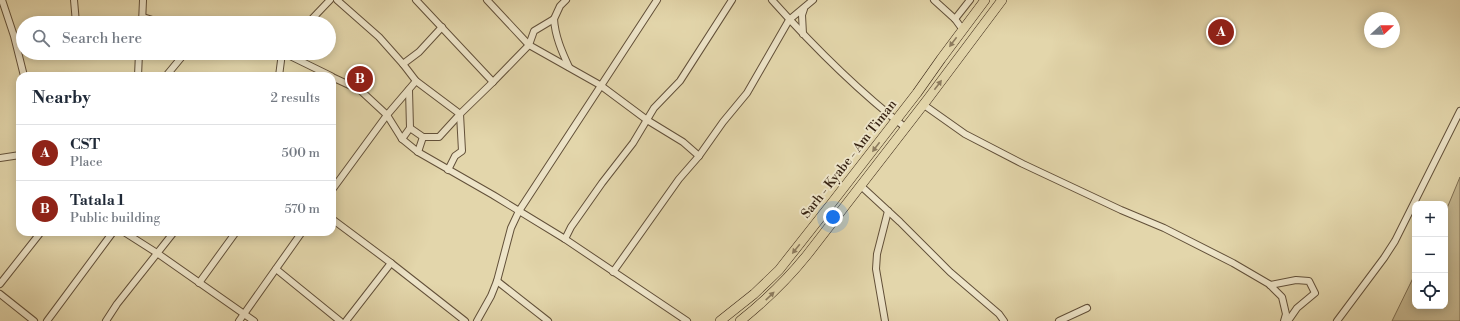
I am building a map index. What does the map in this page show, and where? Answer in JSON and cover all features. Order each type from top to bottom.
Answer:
[{"type":"highway","name":"Sarh - Kyabe - Am Timan","points":[[720,321],[754,294],[779,270],[896,120],[985,0]]},
{"type":"highway","name":"Sarh - Kyabe - Am Timan","points":[[740,321],[762,303],[788,278],[924,105],[1002,0]]},
{"type":"street","points":[[2,0],[16,33]]},
{"type":"street","points":[[74,0],[75,16]]},
{"type":"street","points":[[142,16],[143,0]]},
{"type":"street","points":[[315,16],[330,0]]},
{"type":"street","points":[[337,0],[379,37],[416,81],[460,114]]},
{"type":"street","points":[[416,0],[494,82]]},
{"type":"street","points":[[487,0],[529,45],[600,85],[647,120],[683,142],[699,156]]},
{"type":"street","points":[[566,0],[560,3],[554,19],[560,47],[569,68]]},
{"type":"street","points":[[477,321],[491,296],[497,281],[518,211],[657,0]]},
{"type":"street","points":[[564,239],[602,183],[633,143],[660,100],[680,81],[732,0]]},
{"type":"street","points":[[772,0],[789,20],[864,94],[906,128]]},
{"type":"street","points":[[613,272],[723,122],[747,93],[789,20],[813,0]]},
{"type":"street","points":[[934,0],[955,19],[963,30]]},
{"type":"street","points":[[955,19],[970,0]]},
{"type":"street","points":[[803,34],[802,15],[805,7]]},
{"type":"street","points":[[410,128],[423,137],[439,137],[529,45],[534,31],[554,19]]},
{"type":"street","points":[[403,64],[419,52],[442,27]]},
{"type":"street","points":[[22,60],[24,72]]},
{"type":"street","points":[[138,72],[139,60]]},
{"type":"street","points":[[169,72],[179,60]]},
{"type":"street","points":[[280,72],[282,60]]},
{"type":"street","points":[[298,60],[323,72]]},
{"type":"street","points":[[336,78],[360,90],[387,115],[402,139],[418,152],[564,239],[687,321]]},
{"type":"street","points":[[336,185],[387,115],[416,81]]},
{"type":"street","points":[[402,139],[410,128],[409,90]]},
{"type":"street","points":[[924,105],[965,134],[1023,164],[1121,210],[1164,228],[1233,263],[1270,285],[1282,297],[1286,314],[1284,321]]},
{"type":"street","points":[[1337,321],[1395,241],[1460,110]]},
{"type":"street","points":[[448,170],[455,156],[462,151],[460,114]]},
{"type":"street","points":[[418,152],[423,137]]},
{"type":"street","points":[[0,158],[16,156]]},
{"type":"street","points":[[861,186],[950,272],[999,314],[1010,321]]},
{"type":"street","points":[[885,321],[876,269],[877,254],[888,211]]},
{"type":"street","points":[[336,222],[465,321]]},
{"type":"street","points":[[0,284],[38,236]]},
{"type":"street","points":[[47,321],[110,236]]},
{"type":"street","points":[[130,236],[254,321]]},
{"type":"street","points":[[106,321],[117,304],[171,236]]},
{"type":"street","points":[[199,283],[233,236]]},
{"type":"street","points":[[239,321],[299,236]]},
{"type":"street","points":[[346,321],[391,263]]},
{"type":"street","points":[[276,269],[340,321]]},
{"type":"street","points":[[1270,285],[1303,280],[1309,281],[1315,293],[1297,308],[1288,321]]},
{"type":"street","points":[[497,281],[548,321]]},
{"type":"street","points":[[0,294],[34,321]]},
{"type":"street","points":[[1059,321],[1087,308]]},
{"type":"street","points":[[999,314],[1004,321]]},
{"type":"shaded area","points":[[1460,177],[1460,321],[1392,321],[1412,280],[1412,309],[1448,309],[1448,206]]},
{"type":"place","name":"CST","points":[[1221,32]]},
{"type":"place","name":"Tatala 1","points":[[360,79]]}]
